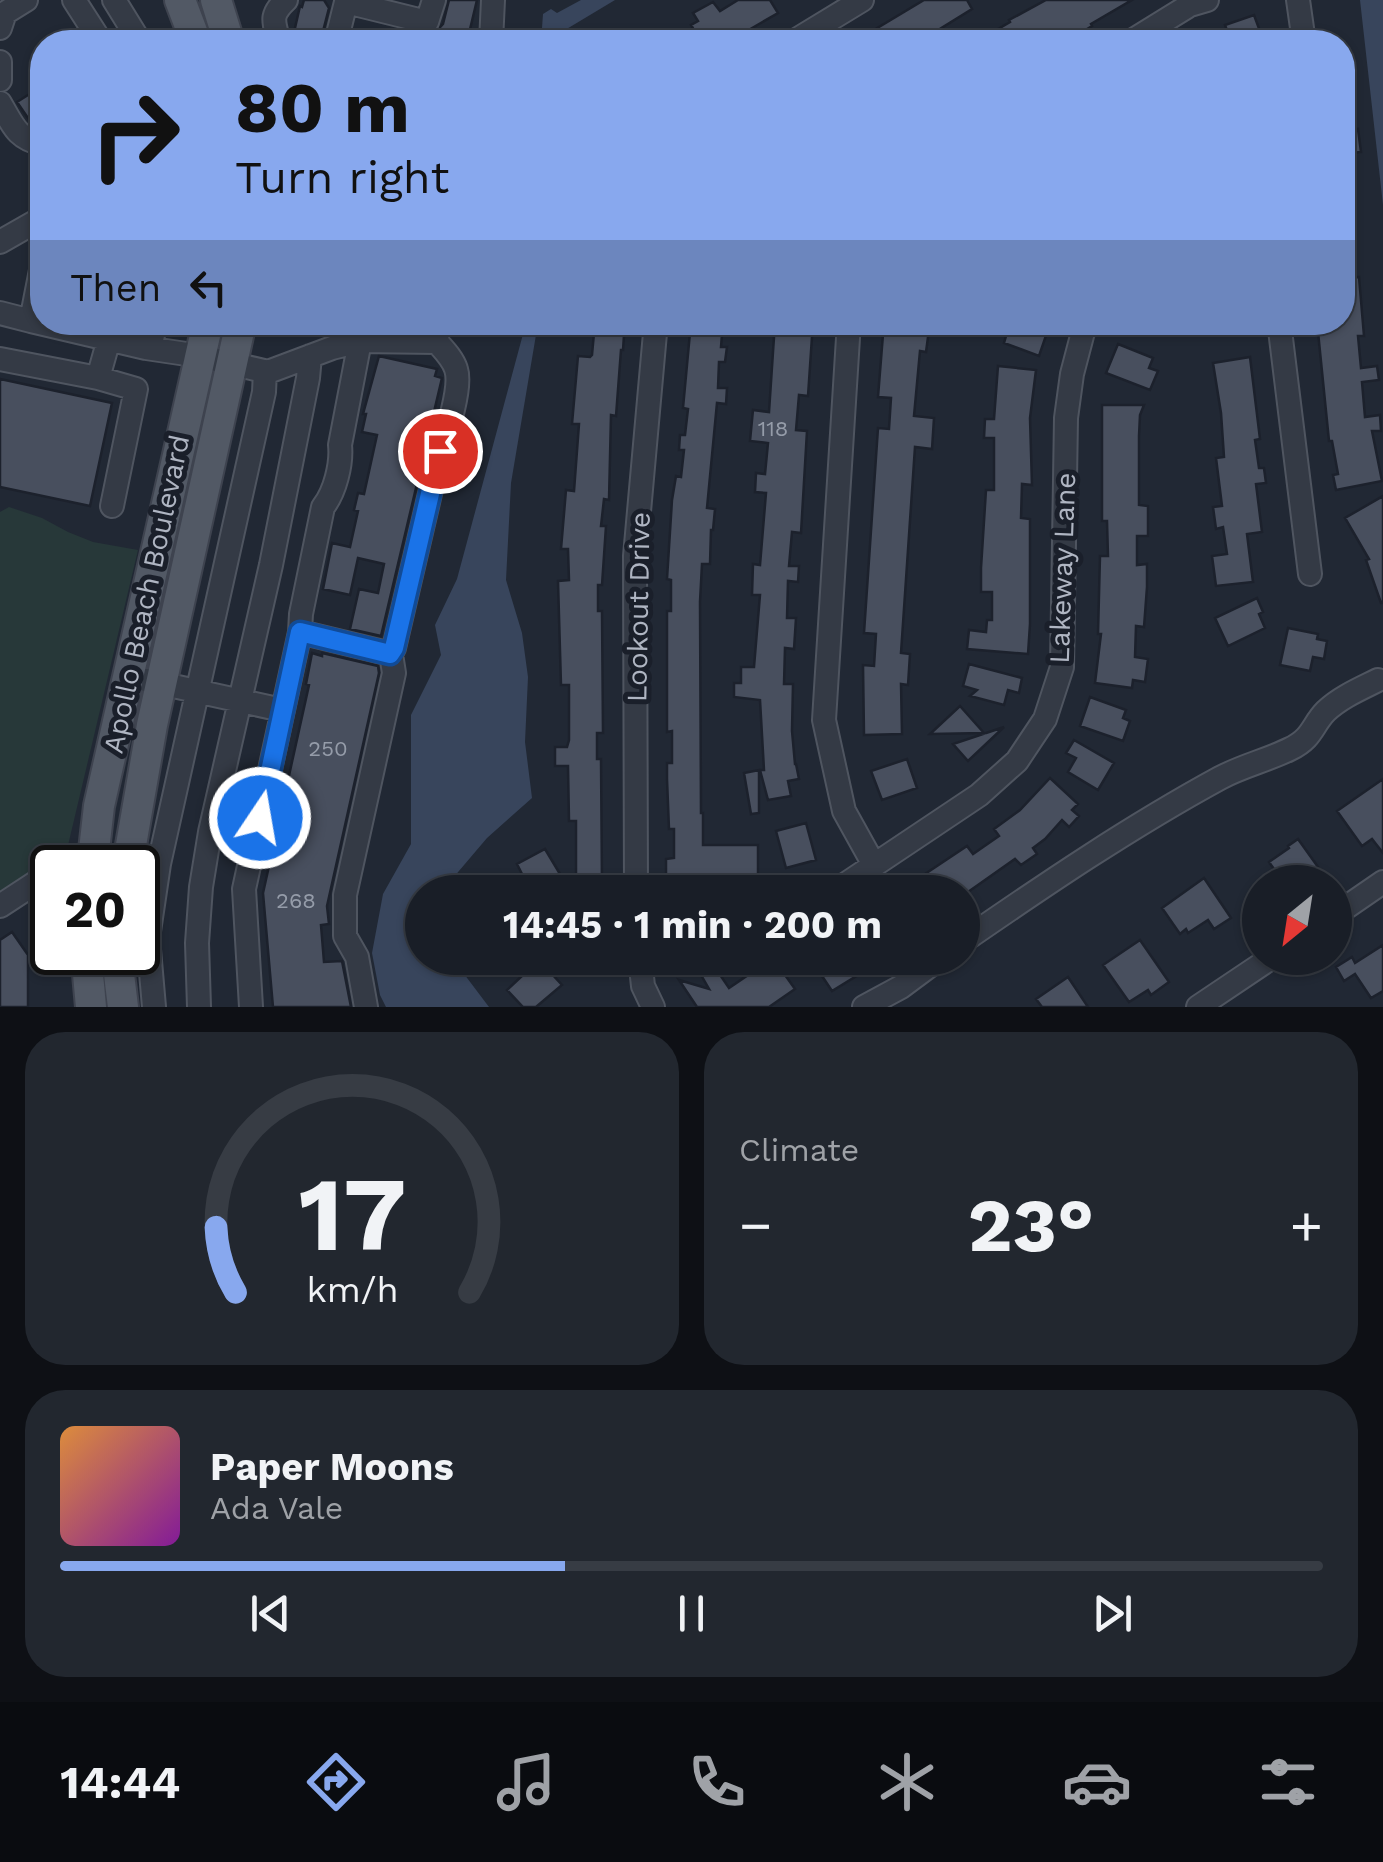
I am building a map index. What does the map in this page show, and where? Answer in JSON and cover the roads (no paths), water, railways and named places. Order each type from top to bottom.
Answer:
[{"type":"main road","points":[[180,0],[191,30]]},
{"type":"main road","points":[[216,0],[226,30]]},
{"type":"main road","name":"Apollo Beach Boulevard","points":[[90,845],[205,335]]},
{"type":"main road","name":"Apollo Beach Boulevard","points":[[130,845],[237,335]]},
{"type":"main road","points":[[89,975],[92,1007]]},
{"type":"main road","points":[[118,975],[123,1007]]},
{"type":"street","points":[[0,28],[5,13],[26,0]]},
{"type":"street","points":[[74,0],[93,30]]},
{"type":"street","points":[[114,0],[133,30]]},
{"type":"street","points":[[275,30],[277,8],[286,0]]},
{"type":"street","points":[[339,30],[346,2],[427,22],[434,0]]},
{"type":"street","points":[[491,30],[492,0]]},
{"type":"street","points":[[813,30],[862,0]]},
{"type":"street","points":[[1149,30],[1190,5],[1207,0]]},
{"type":"street","points":[[1298,0],[1302,30]]},
{"type":"street","points":[[0,62],[0,80]]},
{"type":"street","points":[[0,103],[22,136],[30,141]]},
{"type":"street","points":[[0,242],[30,225]]},
{"type":"street","points":[[0,313],[30,321]]},
{"type":"street","points":[[92,335],[265,371],[384,335]]},
{"type":"street","points":[[150,348],[153,335]]},
{"type":"street","points":[[366,1007],[357,957],[346,936],[346,895],[394,673],[390,654],[440,451],[450,426],[458,373],[440,335]]},
{"type":"street","name":"Lookout Drive","points":[[636,875],[635,556],[655,335]]},
{"type":"street","points":[[848,335],[824,720],[844,811],[874,865]]},
{"type":"street","name":"Lakeway Lane","points":[[859,875],[979,795],[1018,762],[1045,719],[1062,667],[1066,418],[1072,374],[1083,335]]},
{"type":"street","points":[[1281,335],[1310,574]]},
{"type":"street","points":[[98,378],[109,339]]},
{"type":"street","points":[[251,1007],[244,889],[323,507],[330,498],[341,454],[360,341]]},
{"type":"street","points":[[199,1007],[197,942],[210,832],[271,565],[310,356]]},
{"type":"street","points":[[0,359],[136,389],[112,506]]},
{"type":"street","points":[[154,1007],[148,938],[160,864],[264,392],[265,371]]},
{"type":"street","points":[[300,632],[390,654]]},
{"type":"street","points":[[128,677],[282,710]]},
{"type":"street","points":[[980,930],[1145,821],[1224,776],[1290,750],[1308,737],[1323,714],[1349,694],[1378,680]]},
{"type":"street","points":[[1352,903],[1383,882]]},
{"type":"street","points":[[0,906],[30,886]]},
{"type":"street","points":[[642,975],[653,1007]]},
{"type":"street","points":[[864,1007],[916,975]]},
{"type":"street","points":[[1198,1007],[1246,975]]},
{"type":"water","points":[[581,0],[615,0],[565,30],[542,30],[543,14],[551,9],[557,13]]},
{"type":"water","points":[[1360,0],[1383,0],[1383,205]]},
{"type":"water","points":[[523,335],[536,335],[511,483],[506,580],[522,633],[528,677],[525,742],[532,798],[487,838],[456,875],[405,875],[405,975],[465,975],[489,1007],[386,1007],[372,953],[383,894],[411,844],[411,715],[441,655],[435,625],[457,579]]}]
